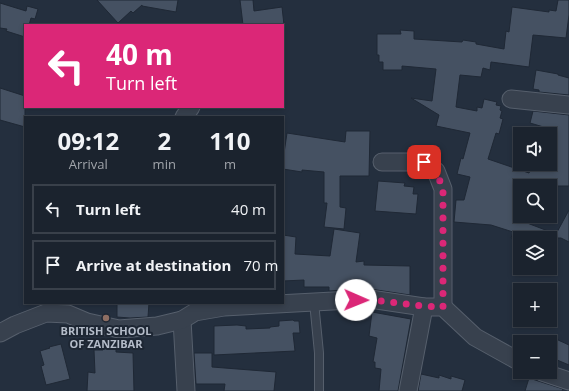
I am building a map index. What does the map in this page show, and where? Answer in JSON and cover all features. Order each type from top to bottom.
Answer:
[{"type":"street","points":[[511,99],[569,106]]},
{"type":"street","points":[[382,162],[424,162],[436,171],[443,189],[443,307]]},
{"type":"street","points":[[284,304],[370,299],[424,307],[443,307],[475,337],[513,358]]},
{"type":"street","points":[[0,333],[15,325],[46,313],[70,308],[87,322],[119,329],[157,326],[182,320],[196,312],[224,307],[278,304]]},
{"type":"street","points":[[408,391],[424,307]]},
{"type":"street","points":[[182,320],[186,391]]},
{"type":"street","points":[[557,377],[569,381]]},
{"type":"lane","points":[[314,302],[319,353],[319,391]]},
{"type":"building","points":[[97,0],[178,0],[176,12],[142,5],[133,13],[131,11],[118,23]]},
{"type":"building","points":[[240,0],[253,0],[254,11],[282,7],[284,24],[243,24]]},
{"type":"building","points":[[558,0],[569,0],[566,38],[533,35],[529,67],[491,62],[490,70],[483,68],[481,77],[460,75],[456,107],[477,111],[477,107],[482,108],[484,99],[497,102],[496,105],[501,106],[500,110],[502,111],[500,118],[503,119],[499,134],[496,133],[488,159],[513,168],[513,171],[523,171],[529,173],[530,171],[557,171],[557,127],[544,127],[530,123],[533,111],[569,115],[569,186],[557,186],[557,179],[513,179],[513,223],[527,223],[548,231],[513,232],[491,225],[454,222],[456,200],[464,200],[470,177],[457,174],[470,133],[436,126],[439,115],[411,98],[432,101],[436,69],[402,66],[402,70],[383,70],[383,62],[379,62],[379,55],[377,55],[377,34],[401,34],[400,30],[414,31],[414,39],[462,42],[463,40],[504,49],[506,31],[509,32],[512,7],[549,12],[549,10],[556,11]]},
{"type":"building","points":[[0,3],[26,11],[27,6],[38,9],[35,19],[31,18],[29,24],[24,24],[24,37],[6,31],[7,29],[0,28]]},
{"type":"building","points":[[536,70],[558,74],[569,78],[569,95],[539,92],[539,90],[533,89]]},
{"type":"building","points":[[0,88],[24,96],[24,127],[0,120]]},
{"type":"building","points":[[346,131],[370,131],[369,176],[340,176],[340,207],[346,208],[344,229],[324,227],[327,203],[324,203],[324,172],[302,170],[302,172],[284,169],[284,153],[287,133],[345,142]]},
{"type":"building","points":[[378,181],[405,183],[404,186],[414,187],[413,194],[418,194],[416,214],[375,211]]},
{"type":"building","points":[[569,210],[569,242],[561,238],[557,238],[557,232]]},
{"type":"building","points":[[334,229],[360,233],[356,262],[364,261],[364,265],[410,266],[410,295],[370,289],[329,291],[329,287],[304,287],[304,280],[284,281],[284,235],[296,237],[295,254],[330,256]]},
{"type":"building","points":[[117,304],[149,304],[148,317],[117,317]]},
{"type":"building","points":[[372,312],[411,319],[398,391],[379,391],[381,369],[375,368],[375,362],[373,362],[377,338],[369,336]]},
{"type":"building","points":[[279,321],[299,321],[300,333],[293,333],[295,351],[214,355],[214,326],[237,325],[246,326],[246,329],[270,328],[279,326]]},
{"type":"building","points":[[557,339],[569,345],[569,365],[557,360]]},
{"type":"building","points":[[61,344],[70,379],[46,385],[41,366],[44,365],[40,351]]},
{"type":"building","points":[[103,348],[116,348],[116,352],[133,353],[134,391],[87,391],[88,372],[95,373],[94,350],[103,350]]},
{"type":"building","points":[[194,353],[212,353],[212,367],[276,372],[274,391],[224,391],[225,384],[196,384]]},
{"type":"building","points":[[421,374],[439,378],[439,375],[451,379],[451,376],[465,380],[462,391],[418,391]]},
{"type":"building","points":[[529,379],[563,389],[562,391],[525,391]]},
{"type":"place","name":"BRITISH SCHOOL OF ZANZIBAR","points":[[106,318]]},
{"type":"route","points":[[356,300],[370,299],[424,307],[443,307],[443,189],[436,171],[424,162]]}]
